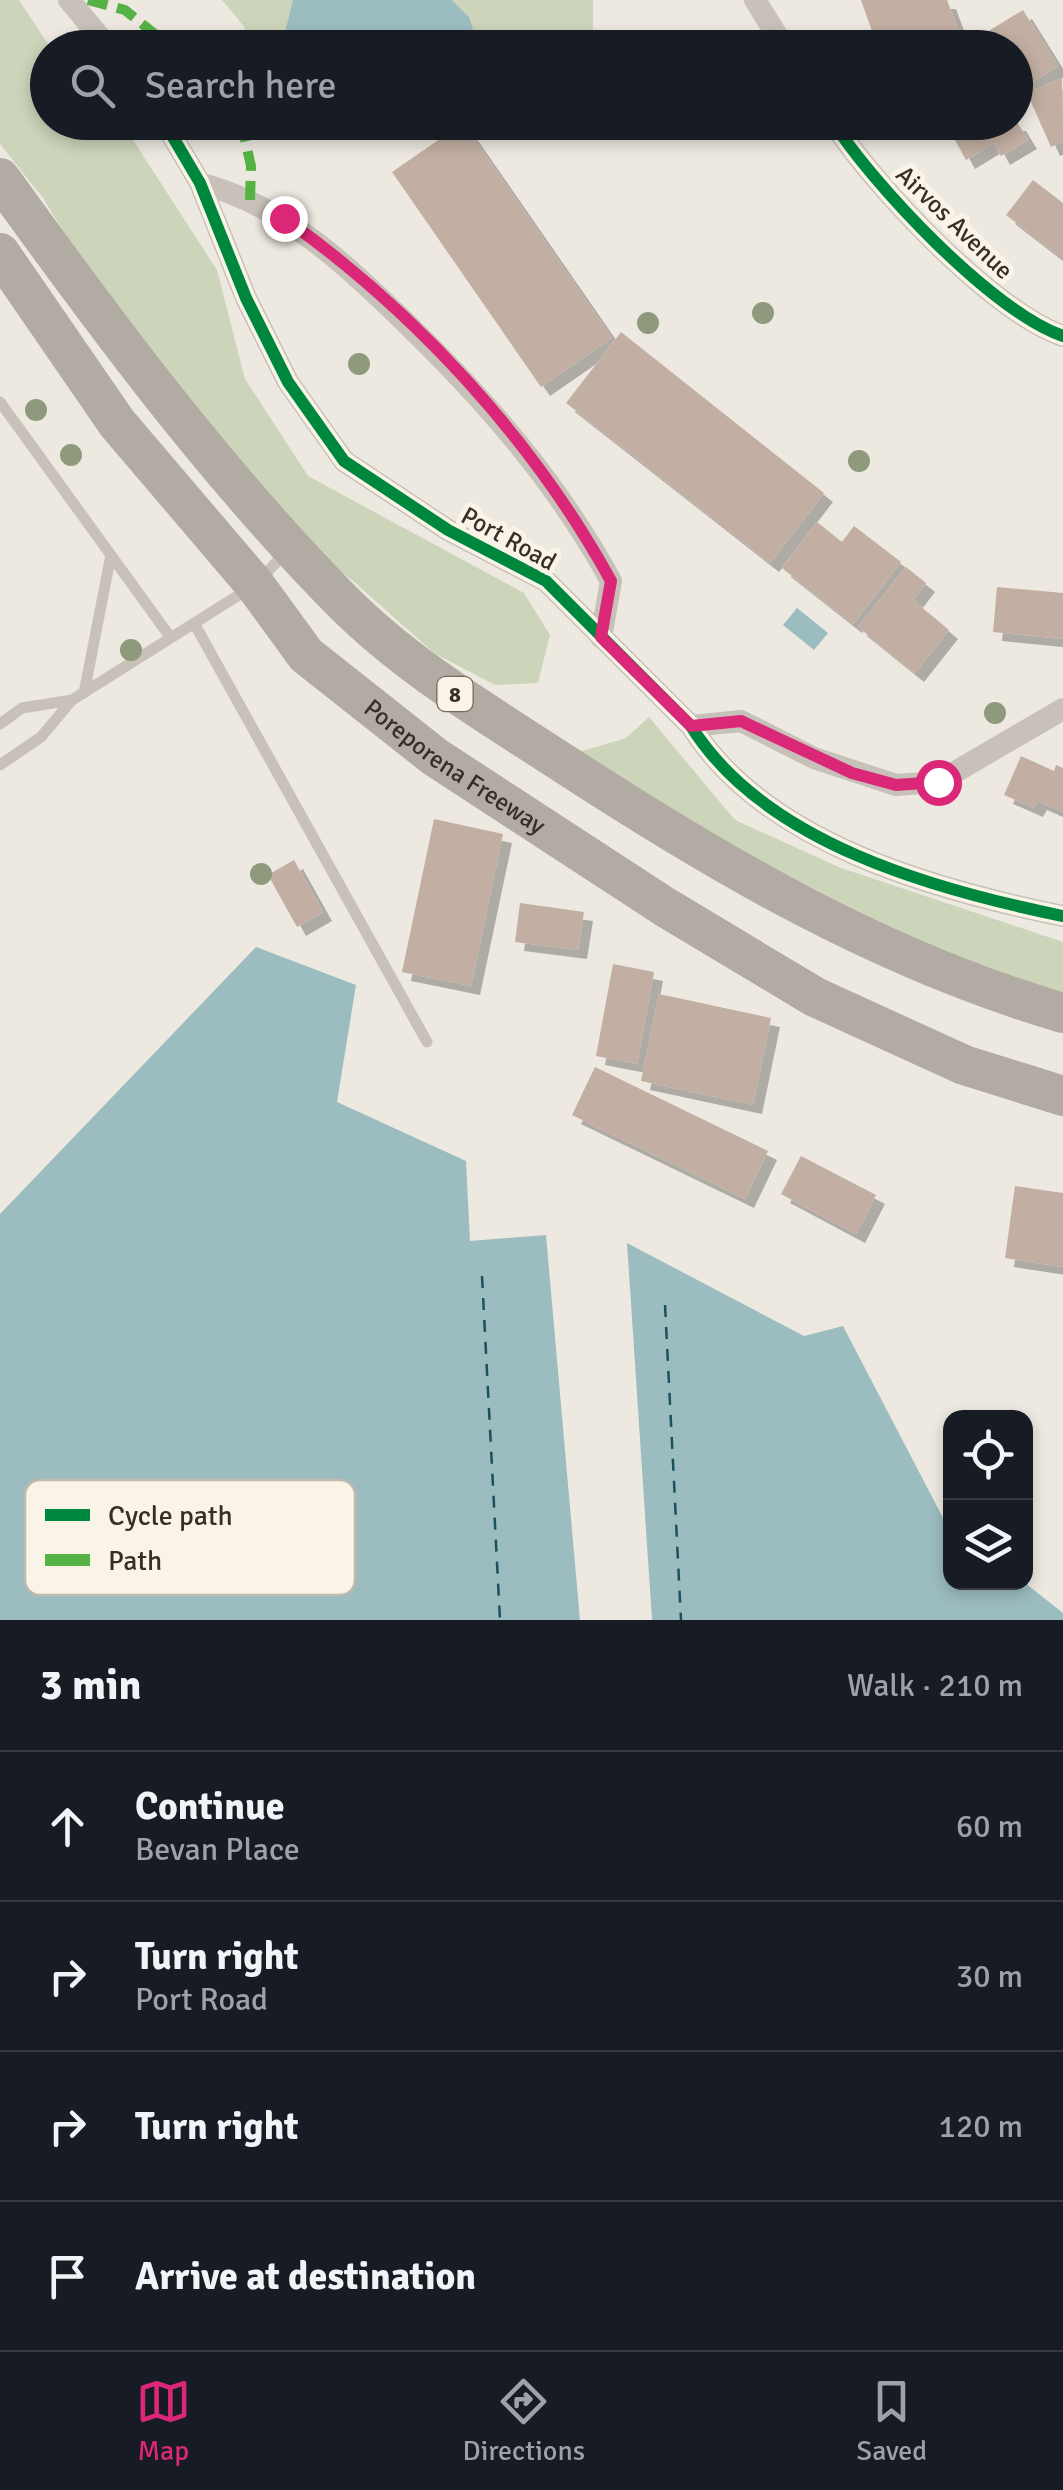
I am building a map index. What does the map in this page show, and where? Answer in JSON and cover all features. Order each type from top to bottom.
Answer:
[{"type":"highway","name":"8","points":[[0,178],[140,368],[291,546],[344,603],[446,688],[680,839],[825,921],[980,989],[1063,1013]]},
{"type":"highway","name":"Poreporena Freeway","points":[[0,253],[116,423],[255,585],[306,654],[435,757],[665,907],[815,997],[964,1065],[1063,1096]]},
{"type":"street","points":[[69,0],[94,30]]},
{"type":"street","points":[[755,0],[774,30]]},
{"type":"street","name":"Port Road","points":[[175,140],[200,183],[246,298],[288,382],[344,460],[448,530],[546,580],[691,726],[750,795],[826,840],[967,897],[1063,916]]},
{"type":"street","name":"Airvos Avenue","points":[[844,140],[853,154],[984,287],[1063,336]]},
{"type":"street","points":[[200,183],[239,194],[336,256],[483,397],[532,457],[611,581],[601,637]]},
{"type":"street","points":[[691,726],[741,721],[814,758],[896,785],[938,782],[1063,709]]},
{"type":"lane","points":[[0,402],[171,638]]},
{"type":"lane","points":[[0,765],[41,737],[78,697],[255,585],[291,546]]},
{"type":"lane","points":[[78,697],[111,555]]},
{"type":"lane","points":[[194,623],[297,817],[427,1042]]},
{"type":"lane","points":[[0,724],[22,708],[78,697]]},
{"type":"green space","points":[[0,0],[19,0],[39,30],[30,30],[30,140],[133,140],[217,270],[245,379],[308,476],[524,593],[550,635],[538,683],[495,685],[434,653],[353,581],[288,532],[108,306],[43,198],[0,144]]},
{"type":"green space","points":[[222,0],[293,0],[285,30],[245,30]]},
{"type":"green space","points":[[452,0],[593,0],[593,30],[473,30],[469,17]]},
{"type":"green space","points":[[649,717],[735,820],[841,868],[1063,942],[1063,1023],[924,985],[788,917],[576,753],[626,738]]},
{"type":"water","points":[[293,0],[452,0],[469,17],[473,30],[285,30]]},
{"type":"water","points":[[797,608],[828,633],[814,650],[783,625]]},
{"type":"water","points":[[256,947],[356,985],[337,1102],[466,1161],[470,1241],[546,1235],[580,1620],[0,1620],[0,1214]]},
{"type":"water","points":[[627,1243],[804,1336],[843,1326],[943,1517],[943,1590],[1033,1589],[1063,1613],[1063,1620],[652,1620]]},
{"type":"building","points":[[861,0],[947,0],[958,30],[872,30]]},
{"type":"building","points":[[1023,10],[1058,66],[1033,82],[1033,30],[990,30]]},
{"type":"building","points":[[1062,78],[1063,142],[1051,147],[1033,106],[1033,90]]},
{"type":"building","points":[[438,140],[475,140],[612,338],[541,387],[392,172]]},
{"type":"building","points":[[955,140],[1028,140],[1001,156],[994,143],[966,160]]},
{"type":"building","points":[[1033,180],[1063,203],[1063,259],[1006,215]]},
{"type":"building","points":[[621,332],[824,493],[770,563],[566,403]]},
{"type":"building","points":[[817,522],[842,542],[854,526],[901,562],[853,624],[782,568]]},
{"type":"building","points":[[906,567],[926,583],[913,600],[949,630],[915,673],[858,627]]},
{"type":"building","points":[[997,587],[1063,593],[1063,639],[993,632]]},
{"type":"building","points":[[1021,756],[1054,771],[1056,765],[1063,768],[1063,812],[1038,801],[1034,808],[1004,795]]},
{"type":"building","points":[[434,819],[503,834],[471,986],[402,972]]},
{"type":"building","points":[[294,860],[323,912],[297,927],[268,875]]},
{"type":"building","points":[[520,903],[584,912],[578,950],[515,942]]},
{"type":"building","points":[[613,964],[654,972],[637,1064],[596,1056]]},
{"type":"building","points":[[659,994],[771,1018],[753,1105],[641,1081]]},
{"type":"building","points":[[595,1067],[768,1151],[745,1199],[572,1115]]},
{"type":"building","points":[[801,1156],[876,1195],[856,1234],[781,1194]]},
{"type":"building","points":[[1015,1186],[1063,1193],[1063,1267],[1005,1258]]},
{"type":"ferry route","points":[[482,1276],[500,1620]]},
{"type":"ferry route","points":[[665,1305],[681,1620]]},
{"type":"marked path","points":[[88,0],[125,10],[150,30]]},
{"type":"marked path","points":[[245,140],[251,166],[250,200]]},
{"type":"cycle path","points":[[175,140],[200,183],[246,298],[288,382],[344,461],[448,530],[546,581],[691,726],[723,767],[762,801],[807,831],[908,875],[1063,916]]},
{"type":"cycle path","points":[[846,140],[905,211],[970,274],[1034,322],[1063,336]]},
{"type":"route","points":[[284,218],[336,256],[483,397],[532,457],[611,581],[601,637],[691,726],[741,721],[776,741],[852,773],[896,785],[938,782]]}]
